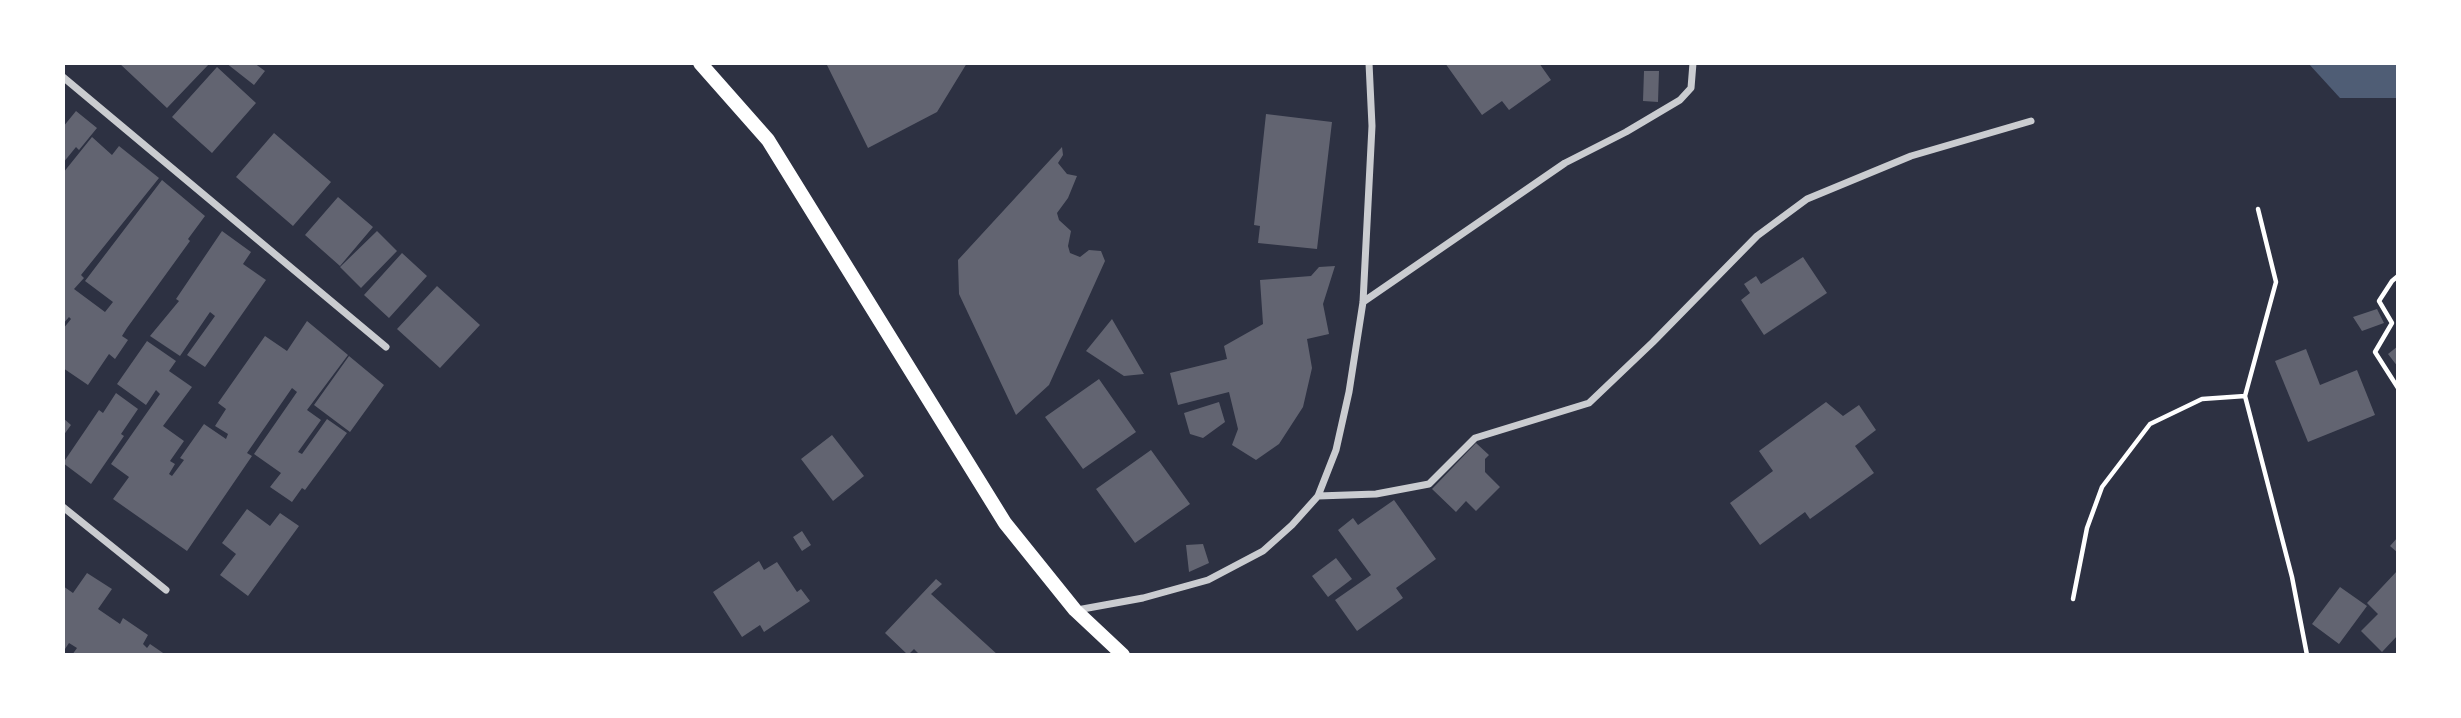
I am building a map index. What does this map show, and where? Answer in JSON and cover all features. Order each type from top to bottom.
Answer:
[{"type":"main road","points":[[700,63],[768,140],[1005,523],[1075,610],[1123,655]]},
{"type":"street","points":[[1075,610],[1143,598],[1208,580],[1263,551],[1292,526],[1318,496],[1336,450],[1349,392],[1363,302],[1372,126],[1369,63]]},
{"type":"street","points":[[1363,302],[1565,163],[1626,132],[1680,100],[1691,88],[1693,63]]},
{"type":"street","points":[[63,77],[386,347]]},
{"type":"street","points":[[1318,496],[1376,494],[1429,484],[1475,438],[1589,402],[1653,342],[1757,236],[1807,199],[1911,156],[2031,121]]},
{"type":"street","points":[[63,507],[166,590]]},
{"type":"path","points":[[2258,209],[2276,282],[2245,397],[2292,578],[2307,655]]},
{"type":"path","points":[[2398,276],[2379,301],[2392,323],[2375,352],[2398,388]]},
{"type":"path","points":[[2073,599],[2087,528],[2102,486],[2150,424],[2202,398],[2245,397]]},
{"type":"water","points":[[2308,63],[2398,63],[2398,98],[2340,98]]},
{"type":"building","points":[[119,63],[210,63],[167,108]]},
{"type":"building","points":[[226,63],[254,63],[265,71],[254,85]]},
{"type":"building","points":[[826,63],[967,63],[937,112],[868,148]]},
{"type":"building","points":[[1445,63],[1539,63],[1551,80],[1509,110],[1502,101],[1482,115]]},
{"type":"building","points":[[217,67],[256,103],[212,153],[172,117]]},
{"type":"building","points":[[1644,71],[1659,71],[1658,102],[1643,101]]},
{"type":"building","points":[[76,111],[97,128],[79,150],[76,147],[63,163],[63,127]]},
{"type":"building","points":[[1266,114],[1332,122],[1317,249],[1258,243],[1260,226],[1254,225]]},
{"type":"building","points":[[274,133],[331,182],[293,226],[236,177]]},
{"type":"building","points":[[92,137],[112,155],[119,146],[159,178],[81,275],[84,278],[74,289],[105,312],[113,302],[85,281],[162,180],[205,216],[127,328],[122,336],[128,340],[115,359],[109,354],[88,385],[63,368],[63,329],[71,319],[69,317],[63,324],[63,173]]},
{"type":"building","points":[[1062,147],[1063,155],[1058,163],[1067,174],[1077,176],[1068,198],[1057,213],[1059,220],[1071,231],[1068,246],[1070,253],[1080,257],[1089,250],[1101,251],[1105,261],[1049,385],[1016,415],[959,294],[958,260]]},
{"type":"building","points":[[338,197],[373,227],[340,266],[305,235]]},
{"type":"building","points":[[222,231],[251,252],[243,264],[266,280],[205,367],[187,355],[215,316],[210,312],[180,356],[150,336],[179,301],[176,299]]},
{"type":"building","points":[[377,231],[397,251],[361,288],[340,267]]},
{"type":"building","points":[[402,253],[427,276],[389,318],[364,295]]},
{"type":"building","points":[[1803,257],[1827,293],[1764,335],[1741,300],[1750,293],[1744,284],[1756,276],[1761,284]]},
{"type":"building","points":[[1335,266],[1323,304],[1329,334],[1307,339],[1312,368],[1303,407],[1279,444],[1256,460],[1232,445],[1238,429],[1229,392],[1178,405],[1170,373],[1227,359],[1224,346],[1263,324],[1260,280],[1311,276],[1319,267]]},
{"type":"building","points":[[437,286],[480,325],[440,368],[397,329]]},
{"type":"building","points":[[2377,309],[2384,323],[2362,331],[2353,317]]},
{"type":"building","points":[[1112,319],[1144,374],[1124,376],[1086,351]]},
{"type":"building","points":[[307,321],[348,355],[307,410],[321,420],[298,452],[302,454],[327,419],[347,433],[305,490],[302,488],[292,502],[270,487],[281,473],[254,454],[297,392],[292,388],[247,453],[252,456],[187,551],[113,499],[129,477],[111,464],[160,394],[156,390],[146,405],[117,384],[147,341],[176,361],[169,371],[192,387],[163,426],[184,441],[170,461],[175,464],[169,474],[172,476],[184,460],[180,458],[204,424],[226,439],[228,434],[215,426],[226,409],[218,403],[265,336],[287,351]]},
{"type":"building","points":[[2398,346],[2398,367],[2388,354]]},
{"type":"building","points":[[2306,349],[2320,385],[2357,370],[2375,415],[2308,442],[2275,361]]},
{"type":"building","points":[[349,356],[384,385],[350,432],[314,405]]},
{"type":"building","points":[[1099,379],[1136,432],[1083,469],[1045,417]]},
{"type":"building","points":[[116,393],[138,409],[121,434],[124,436],[91,484],[63,463],[99,410],[103,413]]},
{"type":"building","points":[[1219,402],[1225,422],[1203,438],[1190,434],[1184,413]]},
{"type":"building","points":[[1826,402],[1843,416],[1859,405],[1876,430],[1855,446],[1874,473],[1810,519],[1805,512],[1760,545],[1730,503],[1773,471],[1759,451]]},
{"type":"building","points":[[63,418],[71,425],[63,436]]},
{"type":"building","points":[[832,435],[864,476],[833,501],[801,459]]},
{"type":"building","points":[[1476,443],[1489,455],[1485,459],[1485,472],[1500,487],[1476,511],[1466,501],[1456,512],[1432,489]]},
{"type":"building","points":[[1151,450],[1190,504],[1135,543],[1096,489]]},
{"type":"building","points":[[1394,500],[1436,559],[1396,588],[1403,598],[1357,631],[1335,600],[1371,575],[1338,530],[1353,518],[1358,525]]},
{"type":"building","points":[[247,509],[270,526],[280,513],[299,526],[248,596],[220,575],[236,554],[222,543]]},
{"type":"building","points":[[802,531],[811,545],[802,551],[793,537]]},
{"type":"building","points":[[2398,537],[2398,553],[2390,546]]},
{"type":"building","points":[[1203,544],[1209,563],[1189,572],[1186,545]]},
{"type":"building","points":[[1336,558],[1352,579],[1328,597],[1312,576]]},
{"type":"building","points":[[759,561],[764,570],[777,562],[797,592],[801,589],[810,601],[764,632],[760,625],[742,637],[713,592]]},
{"type":"building","points":[[2398,570],[2398,635],[2382,652],[2361,631],[2378,614],[2367,603]]},
{"type":"building","points":[[87,573],[112,589],[98,609],[120,624],[123,618],[148,635],[143,644],[147,648],[150,644],[166,655],[72,655],[77,648],[69,643],[63,652],[63,586],[73,593]]},
{"type":"building","points":[[936,579],[942,584],[931,594],[998,655],[920,655],[914,649],[908,655],[885,633]]},
{"type":"building","points":[[2340,587],[2367,606],[2339,644],[2312,624]]}]
